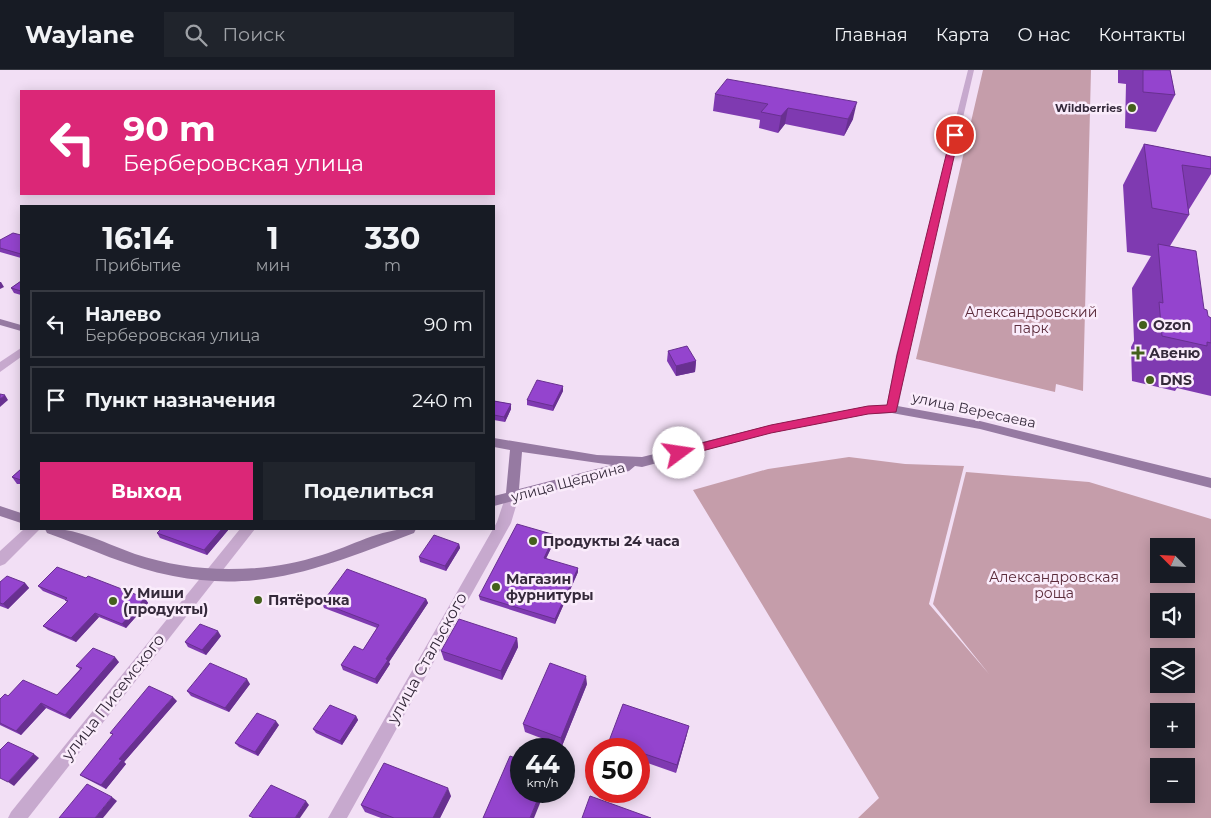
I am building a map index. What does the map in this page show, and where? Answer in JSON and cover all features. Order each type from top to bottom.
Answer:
[{"type":"main road","points":[[0,322],[20,328]]},
{"type":"main road","name":"улица Вересаева","points":[[495,443],[597,460],[642,462],[771,429],[868,410],[892,409],[980,424],[1211,483]]},
{"type":"main road","points":[[512,496],[516,448]]},
{"type":"main road","name":"улица Щедрина","points":[[495,501],[642,462]]},
{"type":"main road","points":[[0,511],[20,518]]},
{"type":"main road","points":[[55,530],[160,567],[189,573],[211,574],[273,573],[300,567],[406,530]]},
{"type":"street","points":[[892,409],[902,355],[971,70]]},
{"type":"street","points":[[0,368],[20,353]]},
{"type":"street","name":"улица Стальского","points":[[338,818],[504,523],[512,496]]},
{"type":"street","points":[[0,560],[32,530]]},
{"type":"street","name":"улица Писемского","points":[[17,818],[247,530]]},
{"type":"green space","name":"Александровский парк","points":[[983,70],[1091,70],[1083,391],[1056,384],[1055,392],[916,359]]},
{"type":"green space","name":"Александровская роща","points":[[849,457],[905,464],[964,466],[929,604],[989,674],[933,604],[966,472],[1089,482],[1211,519],[1211,818],[858,818],[879,798],[693,490],[768,469]]},
{"type":"building","points":[[1143,70],[1170,70],[1175,95],[1143,92]]},
{"type":"building","points":[[727,79],[857,102],[848,119],[788,108],[781,116],[761,112],[768,104],[715,94]]},
{"type":"building","points":[[1144,144],[1211,157],[1211,169],[1182,165],[1189,215],[1152,208]]},
{"type":"building","points":[[13,233],[20,235],[20,254],[0,248],[0,240]]},
{"type":"building","points":[[1158,244],[1196,251],[1204,309],[1207,310],[1208,316],[1211,318],[1211,343],[1207,342],[1207,346],[1162,336],[1159,302],[1163,303]]},
{"type":"building","points":[[20,282],[20,291],[11,288]]},
{"type":"building","points":[[687,346],[696,361],[676,366],[668,351]]},
{"type":"building","points":[[537,380],[563,386],[553,406],[527,400]]},
{"type":"building","points":[[495,401],[511,404],[504,417],[495,415]]},
{"type":"building","points":[[20,470],[20,480],[12,477]]},
{"type":"building","points":[[517,524],[555,535],[544,558],[578,568],[555,619],[479,596]]},
{"type":"building","points":[[160,530],[221,530],[204,550],[157,533]]},
{"type":"building","points":[[434,535],[459,544],[445,566],[419,557]]},
{"type":"building","points":[[57,567],[86,578],[88,576],[145,598],[122,624],[95,613],[71,638],[43,626],[68,601],[65,600],[67,598],[38,586]]},
{"type":"building","points":[[347,569],[426,599],[375,679],[341,665],[354,646],[363,650],[379,625],[322,603]]},
{"type":"building","points":[[7,576],[25,583],[3,604],[0,603],[0,582]]},
{"type":"building","points":[[459,619],[517,638],[501,671],[441,651]]},
{"type":"building","points":[[200,624],[218,631],[202,650],[185,642]]},
{"type":"building","points":[[93,648],[115,657],[65,715],[41,703],[16,731],[0,723],[0,699],[5,694],[8,696],[23,680],[57,695],[82,668],[76,666]]},
{"type":"building","points":[[210,663],[247,679],[225,708],[187,691]]},
{"type":"building","points":[[550,663],[586,676],[561,738],[523,724]]},
{"type":"building","points":[[149,686],[173,697],[119,759],[122,760],[101,785],[80,775],[113,734],[110,733]]},
{"type":"building","points":[[623,704],[689,726],[677,765],[650,756],[650,738],[610,738]]},
{"type":"building","points":[[330,705],[356,716],[340,741],[313,729]]},
{"type":"building","points":[[257,713],[276,721],[255,752],[235,743]]},
{"type":"building","points":[[8,742],[34,754],[8,782],[0,778],[0,750]]},
{"type":"building","points":[[510,756],[510,803],[536,803],[530,818],[483,818]]},
{"type":"building","points":[[384,763],[448,788],[433,818],[394,818],[361,805]]},
{"type":"building","points":[[87,784],[112,797],[95,818],[59,818]]},
{"type":"building","points":[[271,785],[306,801],[295,818],[254,818],[249,816]]},
{"type":"building","points":[[587,803],[609,803],[651,818],[582,818]]},
{"type":"place","name":"Wildberries","points":[[1132,108]]},
{"type":"place","name":"Ozon","points":[[1143,325]]},
{"type":"place","name":"Авеню","points":[[1138,353]]},
{"type":"place","name":"DNS","points":[[1150,380]]},
{"type":"place","name":"Продукты 24 часа","points":[[533,541]]},
{"type":"place","name":"Магазин фурнитуры","points":[[496,587]]},
{"type":"place","name":"Пятёрочка","points":[[258,600]]},
{"type":"place","name":"У Миши (продукты)","points":[[113,601]]},
{"type":"route","points":[[679,453],[771,429],[868,410],[892,409],[902,355],[955,135]]}]
